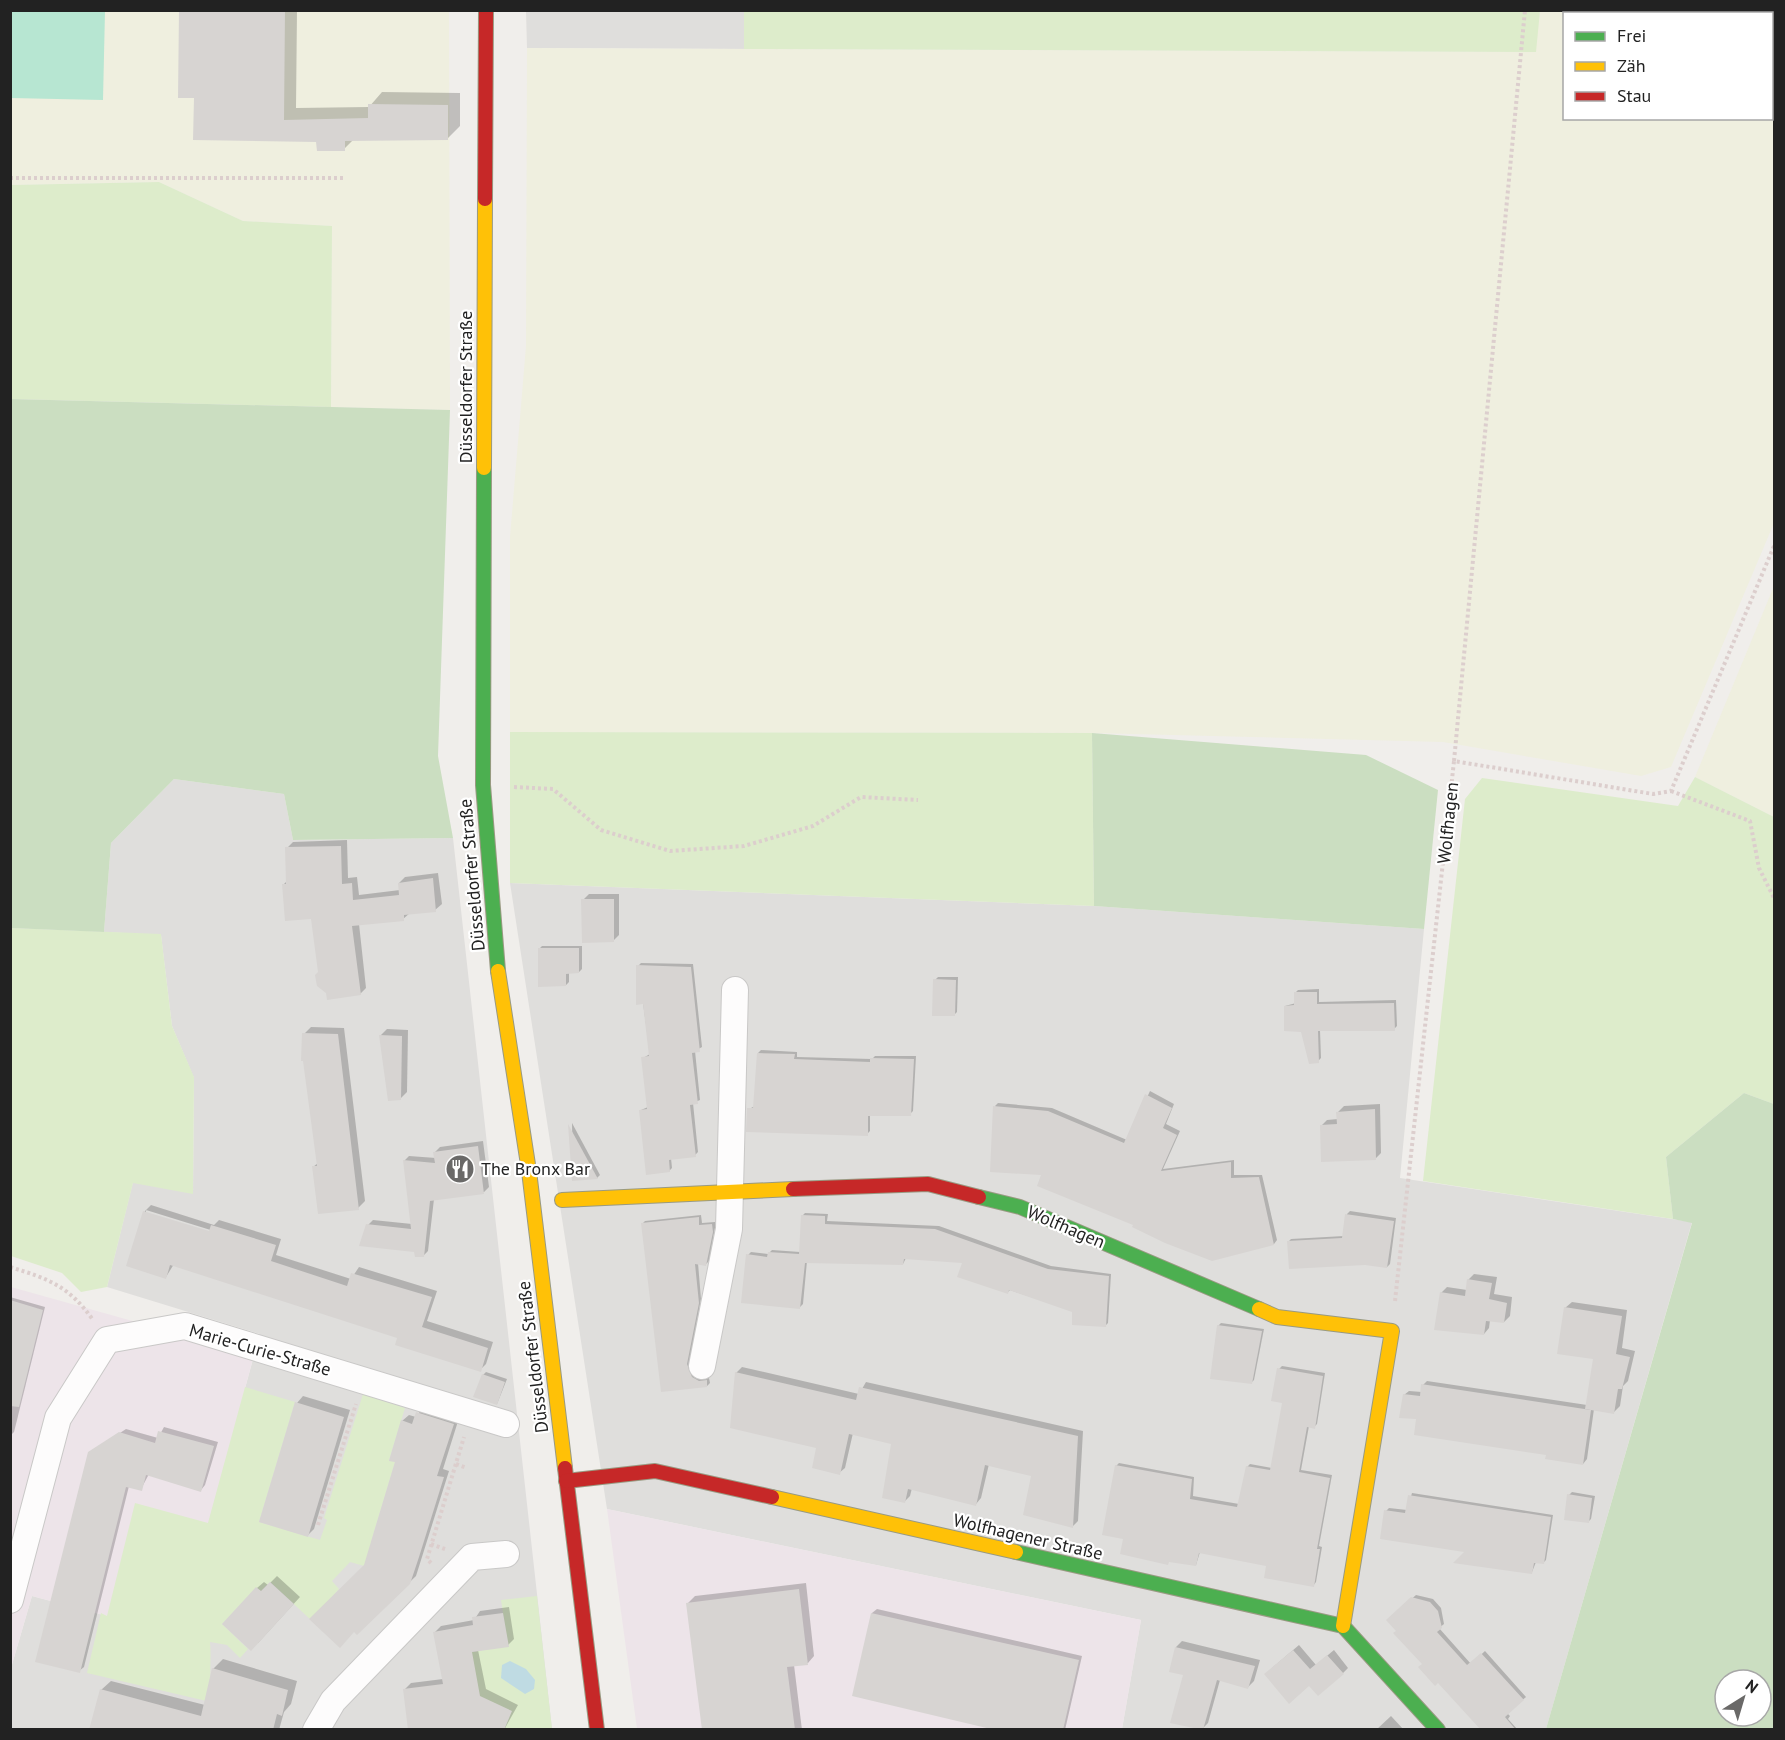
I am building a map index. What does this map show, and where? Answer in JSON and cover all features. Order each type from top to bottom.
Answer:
[{"type":"street","name":"Düsseldorfer Straße","points":[[486,10],[483,785],[499,980],[528,1171],[597,1730]]},
{"type":"street","points":[[702,1366],[729,1229],[728,1191],[735,990]]},
{"type":"street","name":"Wolfhagen","points":[[562,1200],[928,1184],[1020,1207],[1277,1317],[1392,1331]]},
{"type":"street","name":"Marie-Curie-Straße","points":[[107,1340],[185,1326],[506,1424]]},
{"type":"street","points":[[1392,1331],[1343,1626],[1438,1730]]},
{"type":"street","points":[[10,1600],[58,1418],[107,1340]]},
{"type":"street","name":"Wolfhagener Straße","points":[[566,1481],[656,1471],[1343,1626]]},
{"type":"street","points":[[316,1730],[333,1701],[472,1557],[506,1554]]},
{"type":"path","points":[[1454,761],[1526,10]]},
{"type":"path","points":[[10,178],[345,178]]},
{"type":"path","points":[[1774,546],[1671,791],[1750,820],[1759,868],[1774,898]]},
{"type":"path","name":"Wolfhagen","points":[[1392,1331],[1454,761],[1653,794],[1671,791]]},
{"type":"path","points":[[483,785],[553,789],[601,830],[670,851],[744,846],[813,826],[861,797],[918,800]]},
{"type":"path","points":[[10,1267],[53,1281],[78,1299],[107,1340]]},
{"type":"path","points":[[318,1526],[363,1380]]},
{"type":"path","points":[[448,1581],[427,1559],[471,1414]]},
{"type":"path","points":[[456,1464],[467,1468]]},
{"type":"shaded area","points":[[526,11],[744,11],[744,49],[527,48]]},
{"type":"shaded area","points":[[174,779],[284,794],[293,840],[453,838],[552,1729],[11,1730],[11,1668],[32,1596],[107,1616],[135,1503],[208,1523],[260,1334],[107,1287],[133,1182],[193,1193],[194,1078],[172,1026],[161,935],[104,932],[111,843]]},
{"type":"shaded area","points":[[510,883],[1094,906],[1424,929],[1400,1178],[1692,1222],[1546,1729],[1122,1729],[1141,1620],[607,1509]]},
{"type":"shaded area","points":[[11,1287],[254,1355],[208,1524],[107,1616],[32,1596],[11,1668]]},
{"type":"shaded area","points":[[607,1509],[1141,1620],[1122,1729],[637,1729]]},
{"type":"green space","points":[[11,10],[105,11],[103,100],[11,98]]},
{"type":"green space","points":[[1540,10],[1536,52],[744,49],[744,11]]},
{"type":"green space","points":[[10,11],[449,11],[450,410],[331,407],[332,226],[243,221],[159,182],[11,185]]},
{"type":"green space","points":[[1540,11],[1774,11],[1774,523],[1671,767],[1641,776],[1443,742],[1092,733],[510,732],[510,537],[526,346],[527,48],[1535,52]]},
{"type":"green space","points":[[159,182],[243,221],[332,226],[331,407],[11,399],[11,185]]},
{"type":"green space","points":[[11,399],[450,410],[438,756],[453,838],[293,840],[284,794],[174,779],[111,843],[104,932],[11,928]]},
{"type":"green space","points":[[1774,586],[1774,817],[1695,777]]},
{"type":"green space","points":[[510,732],[1092,733],[1094,906],[510,883]]},
{"type":"green space","points":[[1092,733],[1366,755],[1438,790],[1424,929],[1094,906]]},
{"type":"green space","points":[[1695,777],[1774,817],[1774,1104],[1744,1093],[1666,1157],[1673,1219],[1423,1181],[1465,799],[1482,778],[1678,806]]},
{"type":"green space","points":[[11,928],[161,934],[172,1026],[194,1077],[193,1194],[133,1183],[107,1287],[81,1292],[62,1273],[11,1256]]},
{"type":"green space","points":[[1744,1093],[1774,1104],[1774,1729],[1546,1729],[1692,1223],[1673,1219],[1666,1157]]},
{"type":"green space","points":[[245,1387],[295,1402],[259,1522],[320,1540],[327,1520],[324,1518],[363,1394],[405,1408],[389,1460],[395,1462],[371,1542],[407,1578],[350,1562],[332,1581],[339,1589],[311,1620],[270,1582],[261,1591],[256,1588],[222,1624],[248,1649],[240,1658],[227,1645],[210,1642],[210,1681],[215,1703],[87,1673],[101,1613],[107,1616],[135,1503],[208,1523]]},
{"type":"green space","points":[[537,1596],[552,1729],[472,1729],[472,1652],[508,1646],[501,1600]]},
{"type":"water","points":[[510,1661],[526,1669],[535,1680],[534,1689],[525,1694],[501,1678],[502,1665]]},
{"type":"building","points":[[179,10],[285,10],[284,120],[368,118],[368,104],[448,105],[448,140],[345,141],[345,151],[317,151],[316,142],[193,140],[194,98],[178,98]]},
{"type":"building","points":[[341,846],[342,884],[352,883],[353,900],[399,895],[398,883],[433,878],[436,912],[404,915],[404,921],[352,926],[361,995],[327,1000],[326,993],[317,986],[315,975],[318,972],[311,919],[285,921],[282,884],[286,884],[285,847]]},
{"type":"building","points":[[581,899],[614,899],[614,942],[582,943]]},
{"type":"building","points":[[538,948],[579,948],[579,973],[566,974],[566,986],[538,987]]},
{"type":"building","points":[[636,965],[691,967],[700,1052],[692,1053],[698,1104],[690,1105],[696,1157],[669,1160],[670,1172],[646,1175],[639,1110],[647,1109],[641,1057],[649,1056],[643,1004],[636,1005]]},
{"type":"building","points":[[933,979],[956,980],[955,1016],[932,1016]]},
{"type":"building","points":[[1294,992],[1317,992],[1317,1004],[1394,1003],[1395,1031],[1318,1031],[1319,1063],[1309,1064],[1301,1032],[1284,1031],[1284,1006],[1294,1005]]},
{"type":"building","points":[[302,1033],[338,1034],[359,1210],[318,1214],[312,1166],[317,1166],[303,1061],[301,1061]]},
{"type":"building","points":[[379,1035],[402,1036],[401,1100],[388,1101]]},
{"type":"building","points":[[757,1053],[795,1054],[794,1059],[870,1062],[870,1058],[914,1059],[911,1116],[868,1116],[868,1136],[746,1132],[747,1108],[753,1108]]},
{"type":"building","points":[[1145,1094],[1172,1108],[1163,1128],[1177,1135],[1161,1171],[1231,1162],[1231,1178],[1259,1177],[1274,1245],[1212,1261],[1165,1243],[1132,1227],[1133,1225],[1037,1186],[1041,1175],[990,1172],[993,1106],[1048,1111],[1124,1143]]},
{"type":"building","points":[[1375,1109],[1376,1160],[1321,1162],[1320,1125],[1337,1124],[1336,1112]]},
{"type":"building","points":[[568,1124],[598,1179],[572,1181]]},
{"type":"building","points":[[478,1146],[484,1194],[430,1201],[424,1257],[415,1257],[414,1252],[359,1246],[366,1224],[411,1229],[403,1160],[435,1163],[433,1152]]},
{"type":"building","points":[[143,1211],[209,1231],[211,1225],[276,1245],[271,1261],[347,1286],[351,1273],[432,1297],[422,1327],[488,1348],[481,1372],[395,1345],[397,1338],[170,1265],[166,1279],[126,1266]]},
{"type":"building","points":[[1345,1214],[1394,1221],[1387,1268],[1365,1265],[1289,1269],[1287,1241],[1342,1238]]},
{"type":"building","points":[[801,1215],[825,1216],[825,1224],[935,1229],[1048,1269],[1109,1276],[1106,1327],[1072,1325],[1072,1312],[1009,1290],[1008,1294],[957,1277],[962,1263],[904,1259],[903,1265],[805,1263],[800,1309],[741,1303],[746,1254],[767,1257],[768,1252],[799,1254]]},
{"type":"building","points":[[699,1217],[699,1225],[712,1224],[713,1232],[706,1266],[695,1264],[699,1303],[687,1364],[692,1377],[699,1381],[707,1380],[707,1387],[661,1392],[641,1223]]},
{"type":"building","points":[[1467,1279],[1492,1283],[1489,1299],[1507,1303],[1504,1323],[1486,1321],[1484,1335],[1434,1330],[1440,1292],[1465,1296]]},
{"type":"building","points":[[10,1300],[43,1310],[19,1407],[10,1406]]},
{"type":"building","points":[[1564,1307],[1622,1316],[1616,1354],[1630,1357],[1622,1389],[1618,1389],[1614,1414],[1585,1409],[1593,1359],[1557,1354]]},
{"type":"building","points":[[1217,1325],[1262,1331],[1252,1384],[1210,1379]]},
{"type":"building","points":[[1277,1368],[1323,1376],[1315,1429],[1307,1427],[1299,1472],[1330,1478],[1317,1549],[1320,1549],[1314,1587],[1264,1578],[1266,1566],[1199,1553],[1196,1566],[1169,1562],[1168,1565],[1120,1554],[1123,1539],[1102,1535],[1115,1465],[1192,1479],[1190,1499],[1237,1507],[1246,1466],[1270,1470],[1282,1403],[1271,1401]]},
{"type":"building","points":[[735,1372],[856,1400],[859,1387],[1078,1436],[1073,1528],[1023,1515],[1031,1476],[985,1465],[976,1506],[908,1489],[905,1503],[882,1498],[891,1444],[849,1434],[840,1475],[812,1468],[816,1448],[730,1428]]},
{"type":"building","points":[[482,1374],[505,1382],[497,1405],[473,1397]]},
{"type":"building","points":[[1421,1384],[1591,1410],[1583,1465],[1545,1459],[1546,1455],[1414,1435],[1416,1419],[1399,1418],[1403,1394],[1420,1396]]},
{"type":"building","points":[[295,1402],[344,1417],[308,1537],[259,1522]]},
{"type":"building","points":[[416,1412],[454,1424],[437,1476],[444,1477],[419,1557],[410,1584],[357,1635],[354,1632],[340,1648],[309,1619],[364,1565],[395,1462],[389,1461],[401,1420],[412,1424]]},
{"type":"building","points":[[158,1431],[214,1446],[201,1492],[146,1475],[142,1491],[126,1487],[80,1673],[35,1662],[88,1452],[119,1432],[155,1443]]},
{"type":"building","points":[[1567,1494],[1592,1498],[1589,1523],[1564,1520]]},
{"type":"building","points":[[1408,1495],[1551,1517],[1544,1564],[1534,1563],[1532,1574],[1453,1563],[1464,1552],[1380,1539],[1384,1510],[1405,1513]]},
{"type":"building","points":[[270,1582],[294,1604],[251,1651],[222,1624],[256,1587],[261,1591]]},
{"type":"building","points":[[799,1589],[808,1665],[787,1667],[795,1730],[702,1730],[686,1603]]},
{"type":"building","points":[[1411,1597],[1430,1602],[1438,1611],[1442,1628],[1437,1632],[1467,1665],[1481,1653],[1524,1700],[1505,1717],[1516,1730],[1481,1730],[1438,1683],[1435,1686],[1418,1667],[1422,1664],[1393,1633],[1396,1631],[1386,1620]]},
{"type":"building","points":[[503,1613],[509,1647],[472,1652],[480,1696],[512,1711],[504,1730],[408,1730],[403,1689],[443,1684],[433,1632],[473,1625],[472,1617]]},
{"type":"building","points":[[871,1613],[1079,1660],[1063,1730],[995,1730],[852,1696]]},
{"type":"building","points":[[1175,1647],[1255,1666],[1248,1689],[1217,1680],[1203,1730],[1170,1723],[1183,1675],[1169,1672]]},
{"type":"building","points":[[1293,1650],[1310,1669],[1327,1655],[1344,1674],[1318,1696],[1309,1686],[1289,1704],[1264,1674]]},
{"type":"building","points":[[212,1668],[288,1690],[282,1716],[277,1714],[273,1730],[89,1730],[100,1689],[201,1716]]},
{"type":"traffic: fast","points":[[484,468],[483,785],[498,971]]},
{"type":"traffic: fast","points":[[979,1197],[1020,1207],[1259,1309]]},
{"type":"traffic: fast","points":[[1016,1552],[1343,1626],[1438,1730]]},
{"type":"traffic: slow","points":[[484,468],[485,199]]},
{"type":"traffic: slow","points":[[498,971],[529,1171],[565,1468]]},
{"type":"traffic: slow","points":[[562,1200],[793,1189]]},
{"type":"traffic: slow","points":[[1259,1309],[1277,1317],[1392,1331],[1343,1626]]},
{"type":"traffic: slow","points":[[772,1497],[1016,1552]]},
{"type":"traffic: jam","points":[[485,199],[486,10]]},
{"type":"traffic: jam","points":[[793,1189],[928,1184],[979,1197]]},
{"type":"traffic: jam","points":[[565,1468],[597,1730]]},
{"type":"traffic: jam","points":[[566,1481],[655,1471],[772,1497]]},
{"type":"place","name":"The Bronx Bar","points":[[460,1169]]}]
